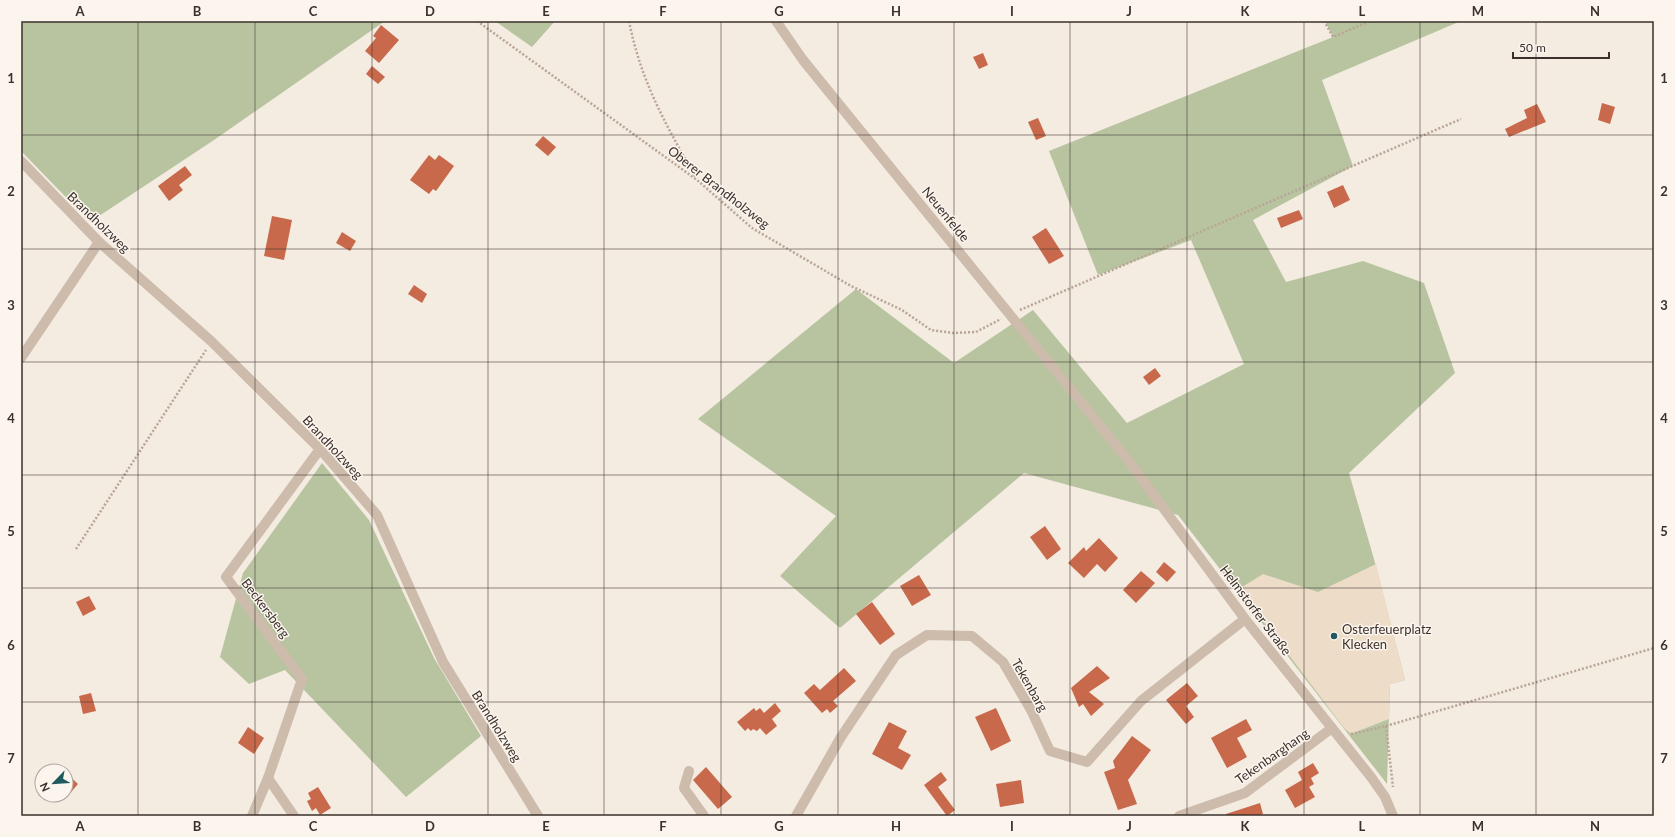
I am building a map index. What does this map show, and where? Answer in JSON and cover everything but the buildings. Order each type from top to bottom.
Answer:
[{"type":"street","name":"Neuenfelde","points":[[776,21],[803,60],[1097,422]]},
{"type":"street","name":"Brandholzweg","points":[[21,161],[99,242],[211,342],[320,449],[378,515],[442,662],[538,816]]},
{"type":"street","points":[[21,358],[99,242]]},
{"type":"street","name":"Helmstorfer Straße","points":[[1097,422],[1128,460],[1245,619],[1385,797],[1393,816]]},
{"type":"street","name":"Beckersberg","points":[[252,816],[268,778],[302,679],[226,577],[320,449]]},
{"type":"street","name":"Tekenbarg","points":[[796,816],[841,737],[896,655],[927,635],[972,636],[1003,662],[1031,710],[1050,751],[1087,762],[1141,701],[1245,619]]},
{"type":"street","name":"Tekenbarghang","points":[[1179,816],[1245,793],[1332,728]]},
{"type":"street","points":[[689,771],[684,788],[704,816]]},
{"type":"street","points":[[268,778],[294,816]]},
{"type":"path","name":"Oberer Brandholzweg","points":[[477,21],[698,180],[752,228],[851,286],[902,310],[931,330],[953,333],[976,332],[1010,314],[1461,118]]},
{"type":"path","points":[[629,21],[646,85],[668,129],[698,180]]},
{"type":"path","points":[[1324,21],[1333,37],[1370,21]]},
{"type":"path","points":[[76,549],[211,342]]},
{"type":"path","points":[[1332,728],[1351,734],[1386,726],[1654,648]]},
{"type":"path","points":[[1386,726],[1394,794]]},
{"type":"green space","points":[[21,21],[385,21],[214,140],[90,222],[21,151]]},
{"type":"green space","points":[[495,21],[555,21],[532,47]]},
{"type":"green space","points":[[1325,21],[1461,21],[1322,80],[1353,166],[1253,220],[1286,282],[1363,261],[1424,283],[1455,373],[1349,473],[1376,566],[1405,680],[1390,684],[1387,784],[1178,515],[1024,473],[840,628],[780,576],[836,516],[698,419],[856,289],[954,363],[1033,310],[1127,423],[1244,364],[1191,240],[1098,275],[1049,151],[1333,37]]},
{"type":"green space","points":[[322,463],[369,520],[434,658],[481,736],[406,797],[285,670],[249,684],[220,657],[243,573]]},
{"type":"shaded area","name":"Osterfeuerplatz Klecken","points":[[1376,564],[1405,680],[1390,684],[1389,719],[1351,734],[1344,728],[1239,589],[1263,574],[1318,592]]},
{"type":"place","name":"Osterfeuerplatz Klecken","points":[[1334,636]]}]
